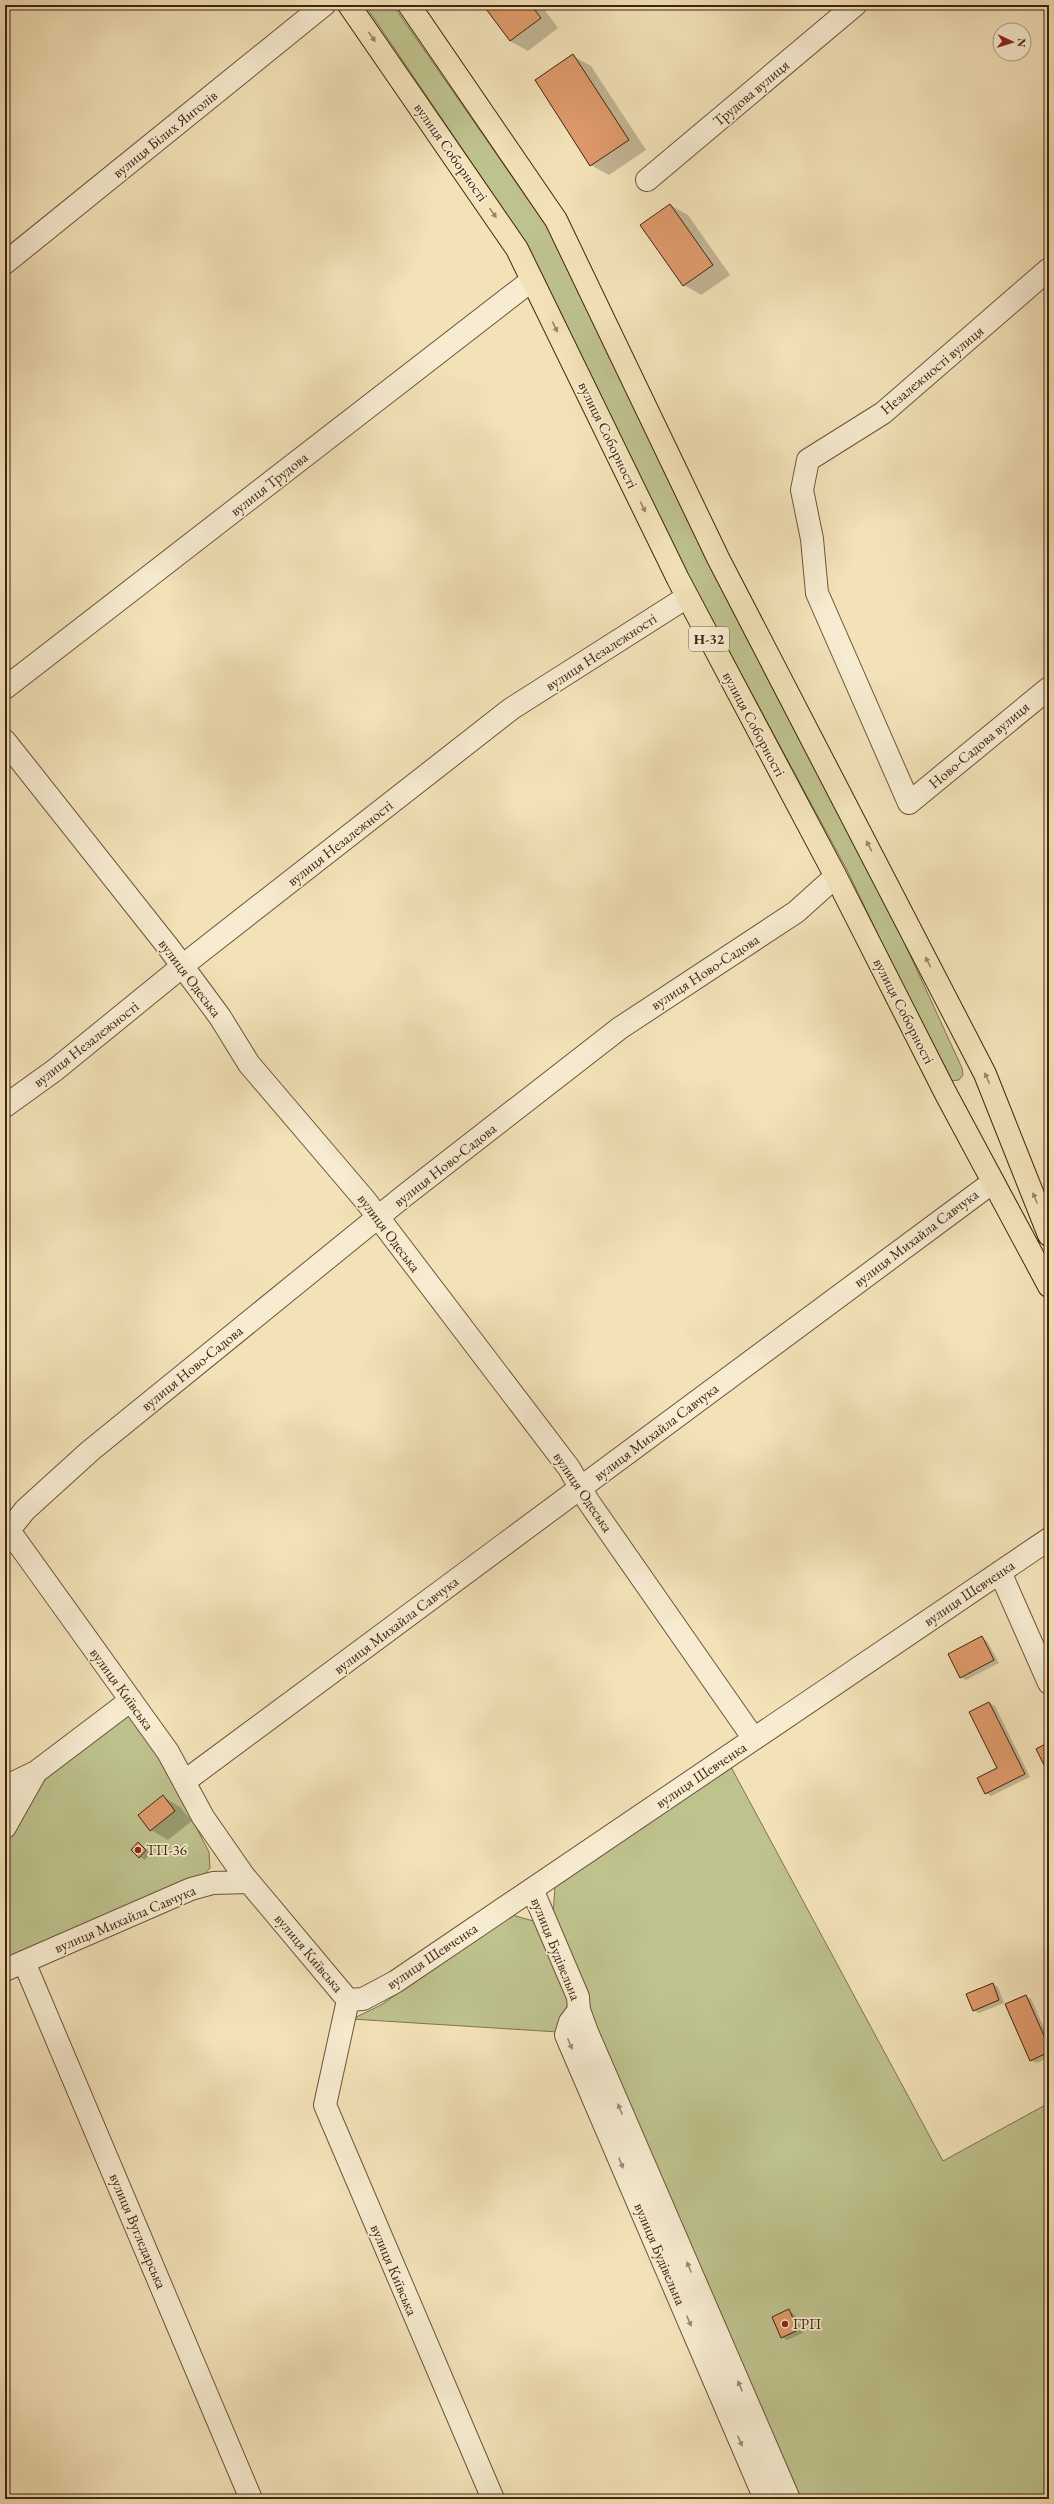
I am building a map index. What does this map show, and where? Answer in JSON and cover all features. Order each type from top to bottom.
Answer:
[{"type":"main road","name":"вулиця Соборності","points":[[349,5],[518,249],[687,597],[835,877],[946,1094],[1049,1286]]},
{"type":"main road","name":"Н-32","points":[[409,5],[556,220],[718,558],[985,1074],[1049,1235]]},
{"type":"street","name":"вулиця Білих Янголів","points":[[5,263],[324,5]]},
{"type":"street","name":"Трудова вулиця","points":[[647,180],[855,5]]},
{"type":"street","name":"Незалежності вулиця","points":[[910,803],[817,593],[812,539],[802,490],[808,460],[884,413],[1049,269]]},
{"type":"street","name":"вулиця Трудова","points":[[5,688],[532,280]]},
{"type":"street","name":"вулиця Незалежності","points":[[5,1106],[55,1070],[182,967],[511,709],[687,597]]},
{"type":"street","name":"Ново-Садова вулиця","points":[[910,803],[1049,688]]},
{"type":"street","name":"вулиця Одеська","points":[[5,741],[182,967],[220,1018],[249,1064],[378,1218],[564,1462],[580,1488],[754,1739]]},
{"type":"street","name":"вулиця Ново-Садова","points":[[7,1534],[25,1510],[90,1451],[378,1218],[620,1028],[796,912],[835,877]]},
{"type":"street","name":"вулиця Михайла Савчука","points":[[185,1782],[993,1182]]},
{"type":"street","name":"вулиця Київська","points":[[7,1534],[168,1752],[203,1817],[248,1882],[348,2000],[325,2105],[492,2499]]},
{"type":"street","name":"вулиця Шевченка","points":[[348,2000],[363,1999],[377,1993],[1049,1539]]},
{"type":"street","points":[[1000,1572],[1049,1683]]},
{"type":"street","points":[[5,1787],[36,1772],[131,1700]]},
{"type":"street","points":[[5,1827],[36,1772]]},
{"type":"street","name":"вулиця Михайла Савчука","points":[[14,1966],[191,1889],[213,1883],[248,1882]]},
{"type":"street","name":"вулиця Будівельна","points":[[532,1889],[578,1997],[579,2010],[789,2499]]},
{"type":"street","name":"вулиця Вугледарська","points":[[14,1966],[252,2499]]},
{"type":"street","name":"вулиця Будівельна","points":[[579,2010],[570,2022],[566,2035],[765,2499]]},
{"type":"green space","points":[[365,5],[393,5],[549,230],[866,859],[962,1068],[963,1075],[959,1080],[950,1081],[946,1076],[847,870],[688,576],[528,246]]},
{"type":"green space","points":[[130,1715],[161,1759],[209,1852],[210,1868],[203,1876],[5,1962],[5,1792]]},
{"type":"green space","points":[[731,1767],[943,2161],[1049,2103],[1049,2499],[798,2499],[591,2018],[588,1996],[553,1915],[555,1887]]},
{"type":"green space","points":[[512,1915],[537,1922],[571,2003],[558,2032],[352,2019],[381,2005]]},
{"type":"building","points":[[483,5],[531,5],[541,18],[510,41]]},
{"type":"building","points":[[573,54],[629,140],[590,166],[535,80]]},
{"type":"building","points":[[670,204],[713,265],[683,286],[640,225]]},
{"type":"building","points":[[1049,1599],[1049,1608],[1046,1600]]},
{"type":"building","points":[[982,1636],[994,1660],[960,1678],[948,1654]]},
{"type":"building","points":[[989,1702],[1025,1774],[985,1794],[977,1778],[997,1768],[969,1712]]},
{"type":"building","points":[[1049,1742],[1049,1765],[1045,1767],[1036,1749]]},
{"type":"building","points":[[163,1795],[175,1811],[150,1831],[138,1815]]},
{"type":"building","name":"ТП-36","points":[[138,1842],[146,1850],[139,1858],[131,1850]]},
{"type":"building","points":[[993,1983],[999,2000],[973,2011],[966,1994]]},
{"type":"building","points":[[1026,1995],[1049,2047],[1049,2052],[1030,2061],[1005,2004]]},
{"type":"building","name":"ГРП","points":[[789,2309],[798,2330],[781,2338],[772,2317]]},
{"type":"place","name":"ТП-36","points":[[138,1850]]},
{"type":"place","name":"ГРП","points":[[785,2324]]}]
